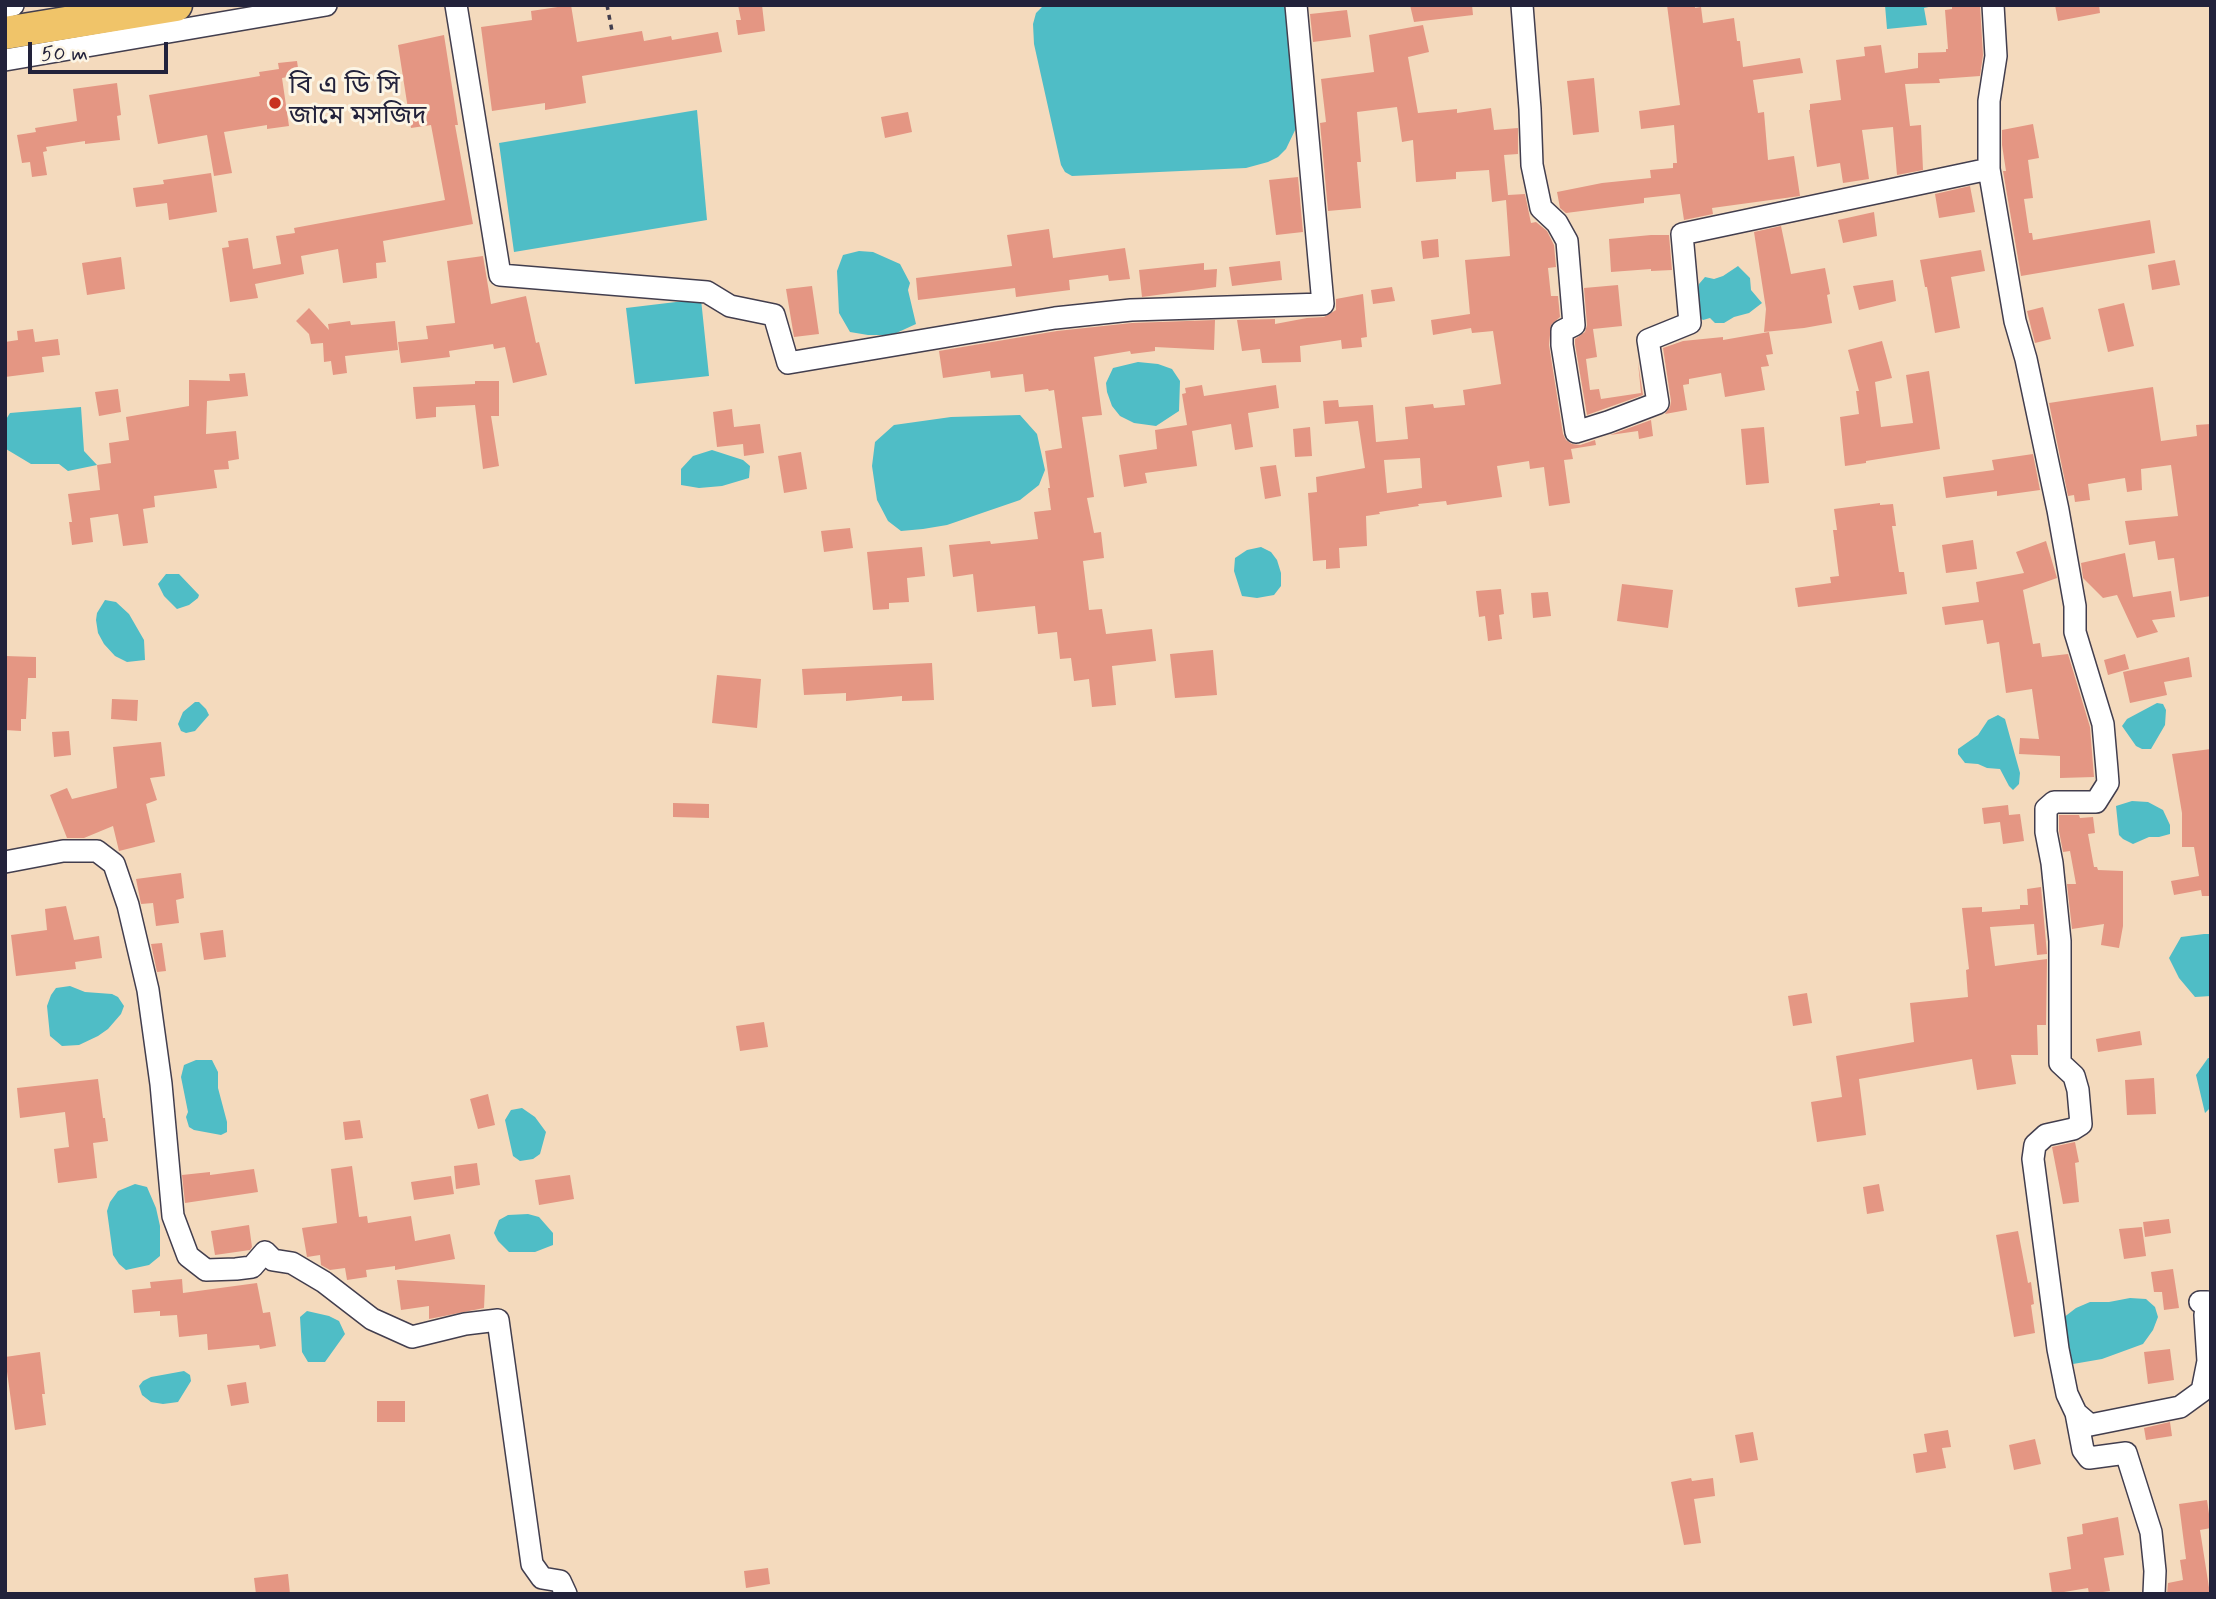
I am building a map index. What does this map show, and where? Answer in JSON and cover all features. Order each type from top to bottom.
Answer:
[{"type":"highway","points":[[5,33],[176,5]]},
{"type":"street","points":[[5,6],[13,5]]},
{"type":"street","points":[[5,60],[326,5]]},
{"type":"street","points":[[456,5],[500,275],[707,292],[730,306],[774,315],[788,363],[1055,318],[1131,310],[1323,304],[1296,5]]},
{"type":"street","points":[[1522,5],[1532,165],[1541,208],[1557,223],[1567,242],[1574,325],[1562,331],[1562,345],[1576,432],[1658,403],[1648,340],[1690,323],[1682,234],[1989,169]]},
{"type":"street","points":[[1993,5],[1996,56],[1989,101],[1989,169],[2015,321],[2026,359],[2058,510],[2075,606],[2075,632],[2103,724],[2108,783],[2096,802],[2054,802],[2046,810],[2046,832],[2060,941],[2060,1063],[2074,1076],[2081,1125],[2046,1135],[2035,1145],[2033,1159],[2058,1349],[2067,1394],[2076,1413],[2083,1450],[2089,1458],[2126,1453],[2151,1532],[2155,1571],[2154,1594]]},
{"type":"street","points":[[5,862],[63,851],[97,851],[114,864],[128,905],[148,990],[161,1084],[173,1216],[188,1256],[206,1270],[236,1269],[252,1267],[265,1252],[273,1260],[292,1263],[324,1282],[372,1319],[412,1336],[498,1320],[532,1563],[542,1578],[560,1581],[566,1594]]},
{"type":"street","points":[[2076,1413],[2090,1425],[2180,1407],[2202,1391],[2208,1361],[2205,1315],[2207,1302],[2200,1302],[2211,1299]]},
{"type":"path","points":[[607,5],[612,31]]},
{"type":"water","points":[[1048,5],[1288,5],[1298,124],[1286,149],[1268,162],[1246,168],[1072,176],[1065,172],[1061,165],[1034,44],[1033,24],[1036,13]]},
{"type":"water","points":[[1885,5],[1938,5],[1924,8],[1927,25],[1887,29]]},
{"type":"water","points":[[697,110],[707,220],[514,252],[499,143]]},
{"type":"water","points":[[859,251],[873,252],[900,264],[910,283],[908,290],[916,324],[892,335],[850,332],[839,313],[837,271],[843,255]]},
{"type":"water","points":[[1738,266],[1750,278],[1751,290],[1762,303],[1749,313],[1724,323],[1715,323],[1710,318],[1703,320],[1691,312],[1699,303],[1699,284],[1705,277],[1714,279],[1723,276]]},
{"type":"water","points":[[701,299],[709,376],[635,384],[626,308]]},
{"type":"water","points":[[1138,362],[1172,369],[1180,381],[1179,411],[1156,426],[1134,423],[1120,416],[1112,406],[1107,392],[1106,383],[1113,368]]},
{"type":"water","points":[[81,407],[84,451],[97,465],[68,471],[59,464],[31,464],[6,449],[5,421],[10,413]]},
{"type":"water","points":[[1020,415],[1037,434],[1045,470],[1039,485],[1020,500],[947,525],[901,531],[888,521],[877,500],[872,466],[875,442],[894,425],[951,417]]},
{"type":"water","points":[[712,450],[743,460],[750,466],[749,478],[722,486],[699,488],[681,485],[681,469],[693,456]]},
{"type":"water","points":[[1261,547],[1271,552],[1277,560],[1281,586],[1274,595],[1257,598],[1242,596],[1234,571],[1235,558],[1247,550]]},
{"type":"water","points":[[166,574],[179,574],[199,595],[198,598],[177,609],[164,596],[158,584]]},
{"type":"water","points":[[105,600],[116,602],[129,614],[144,640],[145,660],[127,662],[115,656],[104,644],[98,633],[96,620]]},
{"type":"water","points":[[195,702],[199,702],[209,715],[195,731],[186,733],[181,731],[178,724],[183,712]]},
{"type":"water","points":[[2157,703],[2163,704],[2166,710],[2165,725],[2151,749],[2142,749],[2136,746],[2122,726],[2127,719]]},
{"type":"water","points":[[1998,715],[2005,719],[2020,773],[2019,784],[2013,790],[2000,769],[1965,763],[1958,754],[1958,749],[1978,735],[1988,720]]},
{"type":"water","points":[[2132,801],[2148,802],[2163,810],[2170,825],[2170,834],[2149,837],[2133,844],[2123,839],[2119,835],[2116,806]]},
{"type":"water","points":[[2211,934],[2211,996],[2195,997],[2179,978],[2169,958],[2181,937]]},
{"type":"water","points":[[70,986],[85,992],[112,994],[118,997],[124,1006],[121,1014],[108,1029],[98,1036],[79,1045],[62,1046],[50,1036],[47,1006],[56,988]]},
{"type":"water","points":[[2208,1058],[2211,1058],[2211,1107],[2205,1113],[2196,1075]]},
{"type":"water","points":[[196,1060],[212,1060],[218,1072],[218,1088],[227,1122],[227,1132],[221,1135],[189,1127],[181,1077],[184,1065]]},
{"type":"water","points":[[522,1108],[535,1117],[546,1132],[540,1154],[533,1159],[520,1161],[513,1156],[505,1120],[511,1110]]},
{"type":"water","points":[[135,1184],[147,1187],[156,1208],[160,1226],[160,1256],[149,1265],[126,1270],[113,1255],[107,1211],[118,1191]]},
{"type":"water","points":[[528,1214],[539,1217],[553,1233],[553,1245],[535,1252],[509,1252],[494,1233],[499,1220],[508,1215]]},
{"type":"water","points":[[2146,1299],[2155,1307],[2158,1317],[2143,1344],[2102,1359],[2073,1364],[2063,1346],[2063,1318],[2090,1302]]},
{"type":"water","points":[[307,1311],[339,1321],[345,1334],[325,1362],[308,1362],[302,1352],[300,1317]]},
{"type":"water","points":[[184,1371],[190,1375],[191,1381],[178,1402],[151,1402],[142,1395],[139,1386],[143,1381]]},
{"type":"building","points":[[571,5],[577,42],[642,31],[644,41],[671,36],[672,40],[718,32],[722,52],[582,76],[586,103],[545,110],[545,103],[492,111],[481,27],[532,20],[531,11]]},
{"type":"building","points":[[738,5],[762,5],[765,31],[738,35],[736,20],[741,20]]},
{"type":"building","points":[[1410,5],[1472,5],[1473,15],[1414,22]]},
{"type":"building","points":[[1667,5],[1701,7],[1703,23],[1734,18],[1743,67],[1800,58],[1803,73],[1753,80],[1758,113],[1764,112],[1768,160],[1794,156],[1800,196],[1712,208],[1713,214],[1684,220],[1680,194],[1644,198],[1644,203],[1566,213],[1560,208],[1557,192],[1602,183],[1651,178],[1650,170],[1673,168],[1673,163],[1677,163],[1674,125],[1641,129],[1639,111],[1680,105]]},
{"type":"building","points":[[1952,5],[1980,5],[1983,55],[1980,76],[1939,79],[1940,83],[1905,84],[1910,126],[1921,125],[1923,170],[1897,175],[1893,127],[1862,130],[1869,179],[1843,183],[1840,163],[1817,167],[1810,104],[1841,100],[1836,60],[1865,56],[1864,47],[1881,45],[1885,73],[1918,68],[1918,53],[1946,52],[1948,49],[1945,10],[1952,9]]},
{"type":"building","points":[[2055,5],[2099,5],[2100,13],[2058,21]]},
{"type":"building","points":[[1347,10],[1351,37],[1313,42],[1310,14]]},
{"type":"building","points":[[1423,25],[1429,52],[1408,57],[1418,113],[1457,109],[1457,113],[1491,108],[1494,130],[1518,128],[1518,154],[1504,155],[1508,195],[1525,194],[1531,223],[1536,222],[1547,231],[1554,245],[1556,267],[1548,268],[1551,296],[1558,296],[1560,317],[1551,325],[1549,345],[1563,434],[1572,444],[1580,445],[1595,440],[1596,445],[1571,449],[1573,459],[1564,460],[1570,503],[1549,506],[1544,467],[1530,469],[1529,461],[1497,466],[1502,497],[1447,505],[1446,501],[1418,504],[1419,506],[1366,516],[1367,546],[1339,548],[1340,568],[1326,569],[1326,560],[1313,561],[1308,493],[1317,492],[1316,477],[1365,468],[1358,421],[1325,424],[1323,401],[1338,400],[1339,407],[1373,405],[1376,442],[1408,439],[1405,407],[1465,405],[1463,390],[1501,384],[1493,331],[1472,333],[1471,328],[1433,335],[1431,320],[1470,314],[1465,260],[1510,256],[1506,200],[1492,202],[1489,170],[1456,172],[1456,179],[1416,182],[1413,140],[1402,142],[1397,107],[1357,112],[1361,208],[1328,211],[1320,123],[1326,122],[1321,79],[1374,72],[1369,35]],"holes":[[[1420,458],[1422,488],[1387,493],[1384,460]]]},
{"type":"building","points":[[444,35],[458,125],[455,125],[473,224],[383,241],[386,262],[376,263],[377,278],[343,283],[338,249],[301,256],[304,274],[255,284],[258,298],[230,302],[222,248],[229,247],[228,241],[248,238],[253,269],[281,264],[276,236],[295,233],[294,228],[445,200],[431,125],[411,128],[398,45]]},
{"type":"building","points":[[297,61],[299,75],[282,78],[289,126],[267,129],[267,125],[224,132],[232,173],[214,176],[207,135],[158,144],[149,95],[260,76],[259,72],[279,69],[278,63]]},
{"type":"building","points":[[1594,78],[1599,132],[1573,135],[1567,81]]},
{"type":"building","points":[[117,83],[121,115],[117,116],[120,140],[85,144],[85,141],[46,147],[47,151],[43,152],[47,175],[32,177],[30,162],[22,163],[17,135],[36,132],[35,128],[77,121],[73,89]]},
{"type":"building","points":[[908,112],[912,132],[885,138],[881,117]]},
{"type":"building","points":[[2033,124],[2039,158],[2028,160],[2033,198],[2024,199],[2029,233],[2032,233],[2033,240],[2150,220],[2155,253],[2021,276],[2003,171],[2006,171],[2002,130]]},
{"type":"building","points":[[211,173],[217,212],[169,220],[167,203],[136,207],[133,188],[164,184],[163,180]]},
{"type":"building","points":[[1298,177],[1303,232],[1276,235],[1269,180]]},
{"type":"building","points":[[1970,186],[1975,212],[1939,218],[1935,194]]},
{"type":"building","points":[[1874,212],[1877,236],[1843,243],[1838,220]]},
{"type":"building","points":[[1781,226],[1791,274],[1825,268],[1832,323],[1764,332],[1766,309],[1754,232]]},
{"type":"building","points":[[1049,229],[1053,258],[1125,248],[1130,279],[1109,281],[1108,275],[1069,280],[1070,290],[1016,297],[1015,288],[918,300],[916,278],[1012,266],[1007,235]]},
{"type":"building","points":[[1669,235],[1672,270],[1611,272],[1609,239]]},
{"type":"building","points":[[1438,239],[1439,257],[1423,259],[1421,241]]},
{"type":"building","points":[[1981,250],[1985,271],[1951,277],[1960,328],[1935,333],[1920,260]]},
{"type":"building","points":[[483,256],[491,304],[526,296],[536,343],[539,342],[547,375],[513,383],[505,347],[494,349],[493,344],[449,351],[450,357],[401,363],[398,342],[428,339],[426,326],[455,323],[447,261]]},
{"type":"building","points":[[121,257],[125,289],[87,295],[82,263]]},
{"type":"building","points":[[2175,260],[2180,285],[2152,290],[2148,265]]},
{"type":"building","points":[[1280,261],[1282,280],[1232,286],[1229,267]]},
{"type":"building","points":[[1204,263],[1204,270],[1217,269],[1216,287],[1142,297],[1139,270]]},
{"type":"building","points":[[1893,280],[1896,301],[1859,310],[1853,286]]},
{"type":"building","points":[[1618,285],[1622,326],[1593,329],[1597,357],[1586,359],[1590,390],[1599,389],[1601,399],[1641,393],[1638,362],[1643,395],[1587,415],[1575,344],[1575,339],[1585,332],[1587,325],[1584,288]]},
{"type":"building","points":[[812,286],[819,334],[794,337],[786,289]]},
{"type":"building","points":[[1392,287],[1395,301],[1373,304],[1371,290]]},
{"type":"building","points":[[1363,294],[1367,337],[1361,338],[1362,347],[1342,349],[1341,340],[1300,346],[1301,362],[1262,363],[1260,349],[1242,351],[1237,320],[1275,319],[1275,324],[1324,317],[1336,310],[1336,299]]},
{"type":"building","points":[[2124,303],[2134,346],[2108,352],[2098,309]]},
{"type":"building","points":[[2043,307],[2051,339],[2035,343],[2027,311]]},
{"type":"building","points":[[309,308],[329,330],[328,324],[395,321],[398,350],[345,356],[347,373],[333,375],[331,361],[324,362],[323,343],[311,344],[309,334],[296,321]]},
{"type":"building","points":[[1215,320],[1214,350],[1155,347],[1155,351],[1131,354],[1130,351],[1094,357],[1102,415],[1082,417],[1094,497],[1087,498],[1094,533],[1101,532],[1104,558],[1083,561],[1089,610],[1102,609],[1106,634],[1152,629],[1156,661],[1112,666],[1116,705],[1092,707],[1089,679],[1074,681],[1071,658],[1060,659],[1057,632],[1038,634],[1035,606],[977,612],[973,574],[953,577],[949,545],[1038,539],[1034,512],[1051,510],[1045,451],[1062,448],[1054,390],[1025,392],[1023,374],[991,378],[990,371],[943,378],[939,351],[1057,331],[1132,323]]},
{"type":"building","points":[[33,329],[35,342],[58,339],[60,355],[42,357],[44,372],[5,377],[5,342],[18,340],[17,331]]},
{"type":"building","points":[[1769,332],[1773,354],[1766,355],[1769,366],[1761,367],[1765,390],[1725,397],[1721,373],[1689,379],[1689,384],[1683,385],[1687,410],[1665,414],[1671,401],[1663,348],[1683,341],[1723,337],[1723,340]]},
{"type":"building","points":[[1882,341],[1892,378],[1875,382],[1881,427],[1913,423],[1906,375],[1929,371],[1940,449],[1845,466],[1840,417],[1859,414],[1856,391],[1859,391],[1848,350]]},
{"type":"building","points":[[245,373],[248,396],[207,401],[206,434],[236,431],[239,459],[228,461],[229,469],[214,470],[217,488],[154,496],[155,507],[143,509],[148,543],[123,546],[118,514],[90,518],[93,542],[72,545],[68,494],[100,490],[97,465],[111,463],[109,443],[129,440],[126,417],[189,406],[189,380],[230,381],[229,374]]},
{"type":"building","points":[[475,381],[499,381],[499,416],[491,416],[499,466],[483,469],[475,405],[436,407],[436,417],[416,419],[413,387],[475,384]]},
{"type":"building","points":[[1202,385],[1204,396],[1276,385],[1279,408],[1248,413],[1253,447],[1235,450],[1231,424],[1192,431],[1197,466],[1145,473],[1147,483],[1124,487],[1119,455],[1157,449],[1155,430],[1187,425],[1182,394],[1186,393],[1185,388]]},
{"type":"building","points":[[2153,387],[2161,441],[2197,436],[2196,425],[2211,424],[2211,596],[2180,601],[2174,558],[2158,560],[2155,541],[2129,545],[2125,521],[2178,516],[2171,465],[2141,469],[2142,490],[2127,492],[2125,478],[2088,484],[2090,500],[2075,502],[2074,495],[2068,496],[2049,403]]},
{"type":"building","points":[[118,389],[121,412],[99,416],[95,392]]},
{"type":"building","points":[[732,409],[734,427],[760,424],[764,453],[744,456],[743,444],[717,447],[713,412]]},
{"type":"building","points":[[1651,420],[1653,436],[1639,439],[1638,431],[1610,435]]},
{"type":"building","points":[[1310,427],[1312,456],[1295,457],[1293,429]]},
{"type":"building","points":[[1764,427],[1769,483],[1746,485],[1741,429]]},
{"type":"building","points":[[801,452],[807,489],[784,493],[778,456]]},
{"type":"building","points":[[2033,454],[2040,490],[1997,496],[1997,491],[1946,498],[1943,477],[1994,470],[1992,460]]},
{"type":"building","points":[[1276,465],[1281,496],[1265,499],[1260,467]]},
{"type":"building","points":[[1893,504],[1896,526],[1892,526],[1899,572],[1904,572],[1907,594],[1798,607],[1795,588],[1831,583],[1830,577],[1839,576],[1833,530],[1837,530],[1834,509]]},
{"type":"building","points":[[850,528],[853,548],[824,552],[821,531]]},
{"type":"building","points":[[1973,540],[1977,569],[1946,573],[1942,545]]},
{"type":"building","points":[[2046,541],[2057,578],[2023,590],[2033,644],[2040,643],[2042,657],[2068,654],[2090,727],[2094,777],[2060,778],[2060,756],[2019,754],[2020,738],[2039,739],[2032,689],[2006,693],[1999,642],[1987,644],[1983,620],[1945,625],[1942,607],[1979,602],[1976,582],[2024,573],[2016,552]]},
{"type":"building","points":[[922,547],[925,576],[907,578],[909,602],[889,603],[889,609],[873,610],[867,552]]},
{"type":"building","points":[[2125,553],[2133,597],[2171,591],[2175,617],[2152,620],[2158,632],[2137,638],[2117,595],[2103,598],[2083,578],[2081,563]]},
{"type":"building","points":[[1622,584],[1673,590],[1668,628],[1617,621]]},
{"type":"building","points":[[1501,589],[1504,614],[1499,615],[1502,639],[1488,641],[1485,616],[1479,617],[1476,591]]},
{"type":"building","points":[[1548,592],[1551,616],[1533,618],[1531,593]]},
{"type":"building","points":[[1213,650],[1217,695],[1175,698],[1170,654]]},
{"type":"building","points":[[2125,654],[2129,669],[2108,675],[2104,660]]},
{"type":"building","points":[[5,656],[36,657],[36,678],[28,678],[26,719],[21,719],[21,731],[5,730]]},
{"type":"building","points":[[2189,657],[2192,677],[2164,682],[2167,695],[2130,703],[2123,672]]},
{"type":"building","points":[[932,663],[934,700],[902,701],[902,696],[846,701],[846,693],[804,695],[802,669]]},
{"type":"building","points":[[717,675],[761,679],[757,728],[712,723]]},
{"type":"building","points":[[112,699],[138,700],[137,721],[111,719]]},
{"type":"building","points":[[69,731],[71,755],[54,757],[52,732]]},
{"type":"building","points":[[161,742],[165,776],[150,778],[157,800],[146,804],[155,842],[119,851],[113,826],[84,838],[67,838],[50,795],[67,788],[72,799],[117,788],[113,747]]},
{"type":"building","points":[[2211,749],[2211,896],[2202,896],[2201,890],[2174,895],[2171,881],[2199,876],[2194,847],[2182,847],[2182,813],[2172,754]]},
{"type":"building","points":[[673,803],[709,804],[709,818],[673,817]]},
{"type":"building","points":[[2008,805],[2009,815],[2020,814],[2024,841],[2003,844],[2000,822],[1984,824],[1982,808]]},
{"type":"building","points":[[2059,815],[2093,817],[2095,833],[2088,834],[2094,867],[2098,870],[2123,871],[2123,926],[2119,948],[2101,945],[2104,924],[2072,929],[2067,884],[2076,884],[2070,851],[2063,852]]},
{"type":"building","points":[[181,873],[184,898],[176,900],[179,923],[156,926],[153,903],[141,904],[136,879]]},
{"type":"building","points":[[2041,887],[2047,954],[2037,955],[2034,924],[1990,927],[1995,966],[2047,959],[2046,1025],[2037,1025],[2038,1055],[2011,1055],[2016,1084],[1977,1090],[1972,1059],[1859,1079],[1866,1135],[1817,1142],[1811,1102],[1842,1097],[1836,1056],[1914,1042],[1910,1003],[1968,997],[1966,970],[1969,969],[1962,908],[1982,907],[1982,912],[2020,909],[2020,905],[2028,905],[2027,889]]},
{"type":"building","points":[[66,906],[74,940],[99,936],[102,958],[75,962],[76,969],[16,976],[11,935],[47,930],[45,909]]},
{"type":"building","points":[[223,930],[226,957],[204,960],[200,933]]},
{"type":"building","points":[[162,943],[166,971],[157,972],[151,944]]},
{"type":"building","points":[[1807,993],[1812,1023],[1793,1026],[1788,996]]},
{"type":"building","points":[[764,1022],[768,1047],[740,1051],[736,1026]]},
{"type":"building","points":[[2140,1031],[2142,1045],[2098,1052],[2096,1039]]},
{"type":"building","points":[[2154,1078],[2156,1114],[2127,1115],[2125,1080]]},
{"type":"building","points":[[98,1079],[108,1141],[93,1143],[97,1178],[58,1183],[54,1149],[69,1147],[65,1112],[20,1118],[17,1088]]},
{"type":"building","points":[[488,1094],[495,1125],[478,1129],[470,1099]]},
{"type":"building","points":[[360,1120],[363,1138],[345,1140],[343,1122]]},
{"type":"building","points":[[2075,1142],[2079,1162],[2075,1163],[2079,1202],[2063,1204],[2052,1147]]},
{"type":"building","points":[[477,1163],[480,1185],[456,1189],[454,1166]]},
{"type":"building","points":[[352,1166],[359,1217],[367,1216],[368,1223],[411,1216],[415,1241],[450,1234],[455,1259],[395,1270],[395,1266],[366,1270],[367,1277],[347,1280],[345,1268],[330,1270],[321,1265],[320,1255],[307,1257],[302,1228],[337,1223],[331,1169]]},
{"type":"building","points":[[254,1169],[258,1192],[185,1203],[182,1175],[210,1172],[210,1175]]},
{"type":"building","points":[[570,1175],[574,1199],[539,1205],[535,1180]]},
{"type":"building","points":[[451,1176],[454,1194],[414,1200],[411,1182]]},
{"type":"building","points":[[1879,1184],[1884,1211],[1867,1214],[1863,1187]]},
{"type":"building","points":[[2169,1219],[2171,1233],[2145,1237],[2143,1222]]},
{"type":"building","points":[[249,1225],[252,1247],[250,1250],[215,1255],[211,1231]]},
{"type":"building","points":[[2142,1227],[2146,1256],[2124,1259],[2119,1229]]},
{"type":"building","points":[[2018,1231],[2028,1283],[2031,1282],[2035,1333],[2014,1337],[1996,1235]]},
{"type":"building","points":[[2173,1269],[2179,1308],[2164,1310],[2162,1292],[2154,1292],[2151,1272]]},
{"type":"building","points":[[182,1279],[183,1293],[257,1283],[263,1313],[270,1312],[276,1346],[208,1350],[207,1334],[179,1337],[177,1315],[160,1316],[160,1311],[134,1313],[132,1290],[151,1288],[150,1282]]},
{"type":"building","points":[[397,1280],[485,1285],[484,1308],[429,1319],[429,1306],[401,1310]]},
{"type":"building","points":[[2170,1349],[2174,1380],[2148,1384],[2144,1352]]},
{"type":"building","points":[[40,1352],[46,1425],[15,1430],[5,1357]]},
{"type":"building","points":[[246,1382],[249,1403],[231,1406],[227,1385]]},
{"type":"building","points":[[377,1401],[405,1401],[405,1422],[377,1422]]},
{"type":"building","points":[[2170,1422],[2172,1436],[2146,1440],[2144,1428]]},
{"type":"building","points":[[1948,1430],[1951,1447],[1942,1448],[1946,1468],[1916,1473],[1913,1454],[1927,1452],[1924,1434]]},
{"type":"building","points":[[1753,1432],[1758,1460],[1740,1463],[1735,1435]]},
{"type":"building","points":[[2035,1439],[2041,1464],[2014,1470],[2009,1445]]},
{"type":"building","points":[[1691,1478],[1692,1481],[1713,1478],[1715,1496],[1694,1499],[1701,1543],[1684,1545],[1671,1482]]},
{"type":"building","points":[[2207,1500],[2211,1528],[2200,1530],[2210,1594],[2167,1594],[2168,1583],[2183,1580],[2180,1560],[2186,1559],[2179,1504]]},
{"type":"building","points":[[2118,1517],[2124,1555],[2104,1558],[2110,1591],[2089,1594],[2088,1588],[2052,1594],[2049,1573],[2071,1569],[2067,1537],[2083,1534],[2082,1524]]},
{"type":"building","points":[[768,1568],[770,1584],[746,1588],[744,1571]]},
{"type":"building","points":[[288,1574],[290,1594],[256,1594],[254,1578]]},
{"type":"place","name":"বি এ ডি সি জামে মসজিদ","points":[[275,103]]}]
